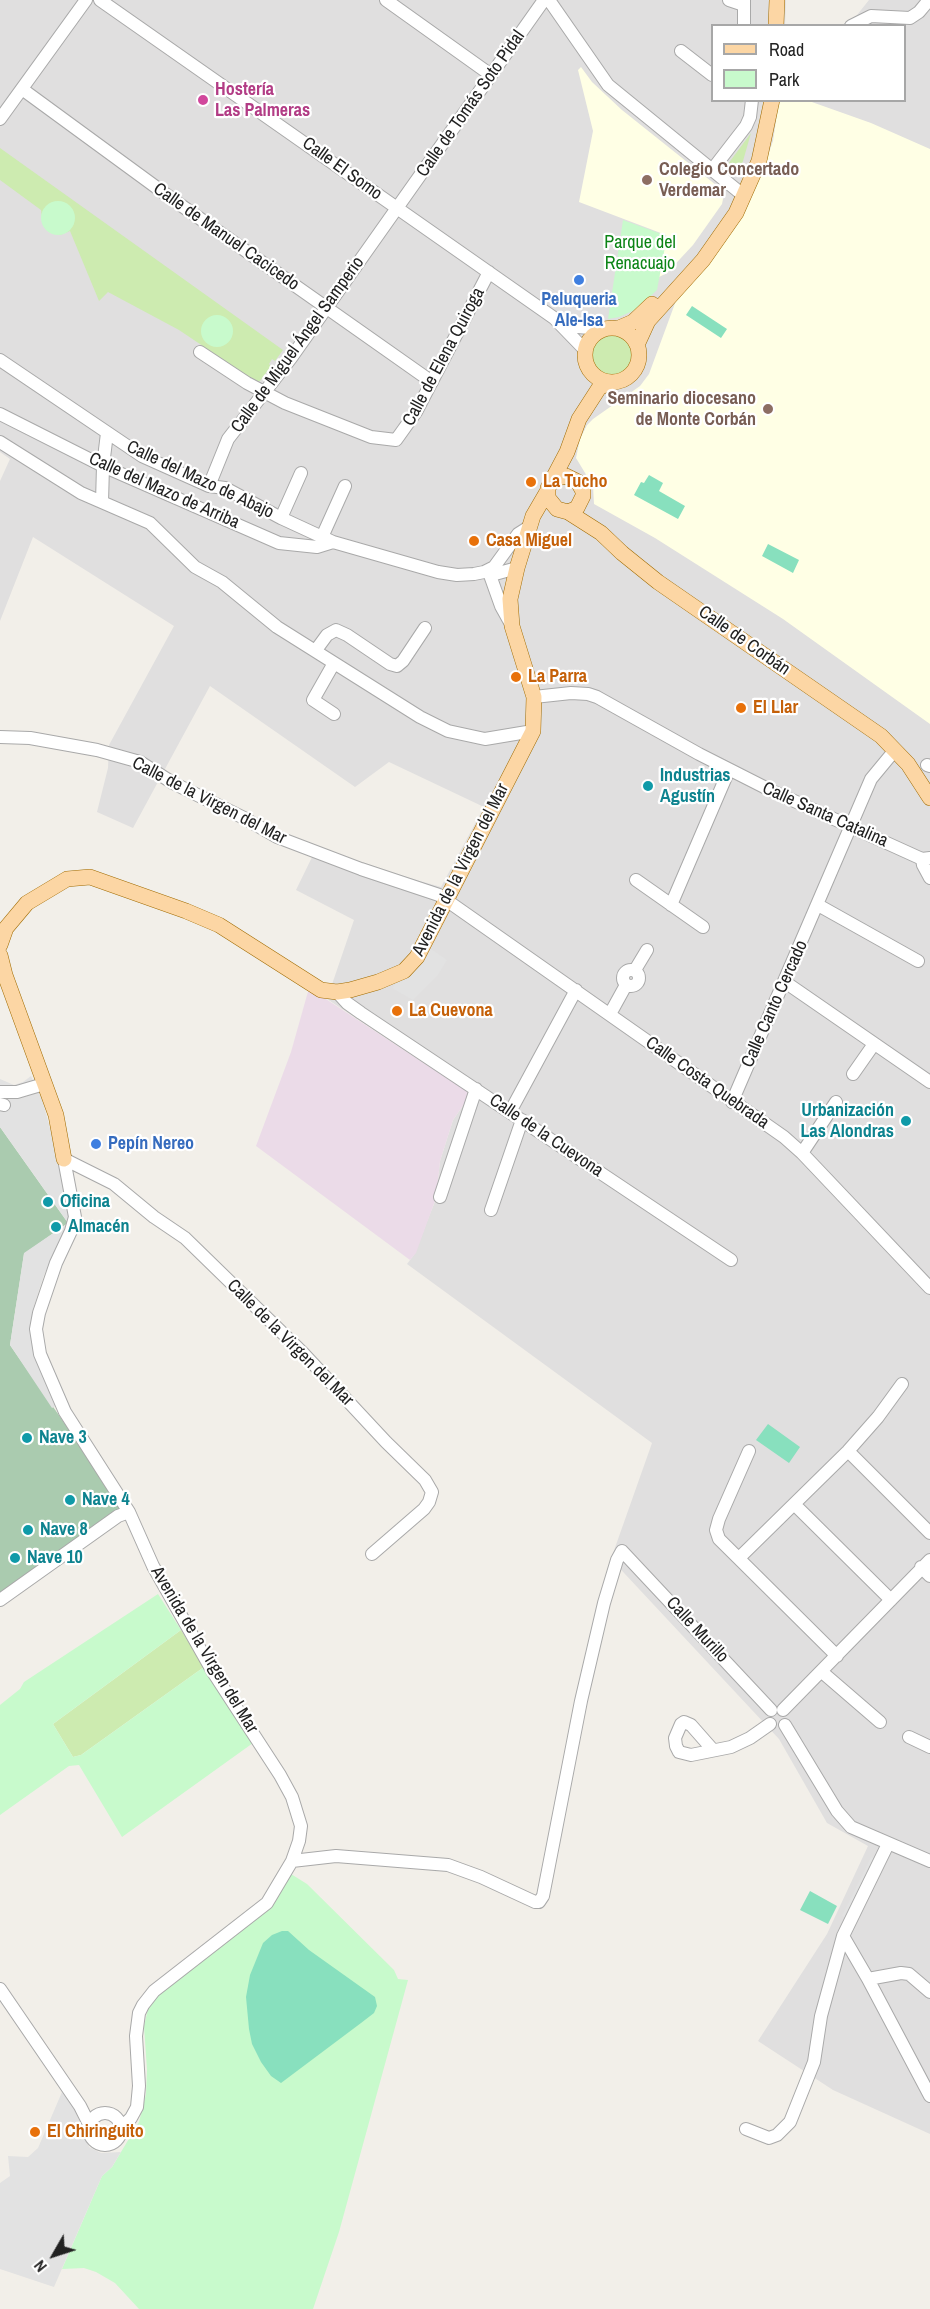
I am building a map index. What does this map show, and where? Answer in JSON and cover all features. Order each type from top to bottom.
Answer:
[{"type":"main road","points":[[768,24],[769,0]]},
{"type":"main road","points":[[776,24],[777,0]]},
{"type":"main road","points":[[610,382],[596,377],[590,370],[585,357],[588,341],[601,329],[619,328],[633,321],[646,310],[699,253],[726,215],[752,158],[754,102]]},
{"type":"main road","points":[[637,345],[648,321],[703,260],[736,213],[759,161],[772,102]]},
{"type":"main road","points":[[579,419],[599,388],[624,378],[633,371],[639,359],[637,345],[627,332],[619,328]]},
{"type":"main road","points":[[551,485],[566,476],[578,482],[583,491],[582,500],[577,508],[562,510],[551,504],[551,485],[567,452],[579,419],[590,370]]},
{"type":"main road","points":[[567,452],[573,478]]},
{"type":"main road","name":"Avenida de la Virgen del Mar","points":[[0,945],[6,928],[27,903],[67,879],[90,877],[219,925],[321,990],[337,992],[358,988],[395,975],[411,965],[532,731],[534,697],[512,626],[510,611],[517,568],[533,516],[551,485]]},
{"type":"main road","name":"Calle de Corbán","points":[[582,500],[601,533]]},
{"type":"main road","name":"Avenida de la Virgen del Mar","points":[[531,524],[544,512],[562,510]]},
{"type":"main road","name":"Calle de Corbán","points":[[562,510],[601,533],[658,582],[863,723],[893,747],[918,778],[930,798]]},
{"type":"main road","name":"Avenida de la Virgen del Mar","points":[[0,955],[5,975],[57,1115],[64,1159]]},
{"type":"street","points":[[0,119],[86,0]]},
{"type":"street","name":"Calle El Somo","points":[[100,0],[554,318],[585,350]]},
{"type":"street","points":[[386,0],[491,75]]},
{"type":"street","name":"Calle de Tomás Soto Pidal","points":[[397,209],[544,0]]},
{"type":"street","points":[[549,0],[608,85],[738,191]]},
{"type":"street","points":[[729,0],[744,3],[744,24]]},
{"type":"street","points":[[855,24],[871,16],[910,18],[919,12],[929,0]]},
{"type":"street","points":[[681,51],[711,74]]},
{"type":"street","name":"Calle de Manuel Cacicedo","points":[[22,89],[175,201],[432,382]]},
{"type":"street","points":[[712,170],[746,126],[754,102]]},
{"type":"street","name":"Calle de Miguel Ángel Samperio","points":[[209,486],[228,439],[327,308],[397,209]]},
{"type":"street","name":"Calle de Elena Quiroga","points":[[264,393],[364,435],[390,441],[396,440],[416,412],[489,272]]},
{"type":"street","name":"Calle El Somo","points":[[554,318],[578,327],[601,329]]},
{"type":"street","points":[[200,352],[264,393]]},
{"type":"street","name":"Calle del Mazo de Abajo","points":[[0,360],[142,456],[193,480],[209,486],[225,488],[281,518],[328,539],[438,572],[457,575],[484,572],[495,574],[517,568]]},
{"type":"street","name":"Calle del Mazo de Arriba","points":[[0,414],[103,466],[279,543],[317,547],[328,539]]},
{"type":"street","points":[[102,502],[107,433]]},
{"type":"street","name":"Calle del Mazo de Arriba","points":[[0,442],[60,481],[150,523],[195,567],[222,582],[277,627],[401,706],[448,731],[485,739],[532,731]]},
{"type":"street","name":"Calle del Mazo de Abajo","points":[[281,518],[301,473]]},
{"type":"street","points":[[185,501],[193,480]]},
{"type":"street","points":[[328,539],[345,486]]},
{"type":"street","name":"Avenida de la Virgen del Mar","points":[[492,573],[518,534],[531,524]]},
{"type":"street","points":[[492,573],[512,590]]},
{"type":"street","points":[[492,573],[501,606],[512,626]]},
{"type":"street","points":[[316,650],[327,635],[336,630],[390,664],[397,666],[403,662],[425,628]]},
{"type":"street","points":[[334,663],[313,700],[334,714]]},
{"type":"street","name":"Calle Santa Catalina","points":[[534,697],[571,693],[597,697],[729,770],[850,827],[926,858],[923,865],[930,878]]},
{"type":"street","name":"Calle de la Virgen del Mar","points":[[0,737],[30,738],[64,744],[140,762],[173,783],[277,837],[361,869],[439,894],[447,899]]},
{"type":"street","name":"Calle Canto Cercado","points":[[732,1102],[871,779],[893,747]]},
{"type":"street","points":[[671,904],[729,770]]},
{"type":"street","points":[[636,880],[703,927]]},
{"type":"street","name":"Calle Costa Quebrada","points":[[447,899],[784,1137],[833,1185],[930,1288]]},
{"type":"street","points":[[818,905],[918,961]]},
{"type":"street","points":[[610,1014],[626,985],[632,986],[638,982],[639,976],[635,970],[647,950]]},
{"type":"street","points":[[785,981],[930,1082]]},
{"type":"street","points":[[358,988],[354,1004],[361,1013]]},
{"type":"street","points":[[510,1112],[576,990]]},
{"type":"street","name":"Calle de la Cuevona","points":[[337,992],[347,1004],[731,1260]]},
{"type":"street","points":[[853,1074],[874,1044]]},
{"type":"street","points":[[0,1092],[17,1092],[44,1084]]},
{"type":"street","points":[[440,1197],[476,1089]]},
{"type":"street","points":[[802,1153],[836,1102]]},
{"type":"street","points":[[491,1210],[522,1120]]},
{"type":"street","name":"Avenida de la Virgen del Mar","points":[[64,1159],[75,1217],[72,1231],[43,1296],[36,1329],[37,1341],[50,1378],[65,1412],[129,1512],[153,1566],[206,1661],[275,1766],[292,1797],[301,1826],[292,1861],[267,1903],[154,1990],[143,2005],[139,2013],[136,2036],[137,2107],[131,2118],[121,2128]]},
{"type":"street","name":"Calle de la Virgen del Mar","points":[[64,1159],[114,1184],[154,1217],[185,1238],[248,1297],[425,1480],[432,1492],[424,1509],[372,1554]]},
{"type":"street","points":[[739,1558],[848,1451],[878,1417],[902,1384]]},
{"type":"street","points":[[749,1451],[719,1519],[716,1530],[719,1539],[837,1656]]},
{"type":"street","points":[[848,1451],[930,1533]]},
{"type":"street","points":[[794,1504],[891,1600]]},
{"type":"street","points":[[0,1600],[118,1516],[129,1512]]},
{"type":"street","name":"Calle Murillo","points":[[292,1861],[336,1856],[448,1865],[539,1902],[543,1896],[604,1603],[622,1551],[777,1710]]},
{"type":"street","points":[[785,1725],[777,1728],[770,1724],[767,1718],[822,1672],[891,1600],[927,1568]]},
{"type":"street","points":[[822,1672],[880,1722]]},
{"type":"street","points":[[777,1710],[787,1719],[785,1725]]},
{"type":"street","points":[[713,1750],[721,1750],[741,1743],[770,1724]]},
{"type":"street","points":[[785,1725],[844,1821],[859,1832],[930,1861]]},
{"type":"street","points":[[909,1737],[924,1742],[930,1747]]},
{"type":"street","points":[[746,2129],[769,2138],[777,2135],[790,2121],[814,2062],[821,2016],[843,1936],[888,1844]]},
{"type":"street","points":[[843,1936],[930,2096]]},
{"type":"street","points":[[868,1979],[901,1973],[909,1974],[930,1992]]},
{"type":"street","points":[[0,1989],[80,2106],[90,2126]]},
{"type":"street","points":[[80,2106],[90,2112],[109,2114],[121,2128],[113,2143],[104,2146],[93,2140],[89,2132],[93,2119],[109,2114],[126,2109],[138,2096]]},
{"type":"shaded area","points":[[0,0],[786,0],[785,24],[711,24],[711,102],[906,102],[906,24],[844,24],[857,15],[869,0],[930,0],[930,2134],[833,2090],[758,2041],[827,1934],[868,1846],[827,1823],[779,1739],[611,1559],[652,1443],[407,1264],[413,1256],[436,1199],[440,1161],[453,1120],[471,1094],[327,999],[354,920],[296,890],[315,851],[441,887],[484,807],[389,762],[355,787],[210,686],[133,828],[97,812],[108,768],[109,745],[174,626],[33,537],[0,621],[0,481],[10,459],[0,452]]},
{"type":"shaded area","name":"Colegio Concertado Verdemar","points":[[581,67],[592,82],[622,110],[721,189],[724,194],[722,204],[693,245],[667,273],[659,277],[666,235],[579,202],[593,131],[578,70]]},
{"type":"shaded area","name":"Seminario diocesano de Monte Corbán","points":[[779,102],[812,102],[871,123],[930,149],[930,724],[783,619],[655,538],[594,504],[593,486],[576,458],[580,439],[587,425],[640,386],[649,374],[677,298],[706,267],[736,225],[760,178],[773,141]]},
{"type":"shaded area","points":[[428,947],[447,960],[438,975],[413,1000],[392,988],[395,985],[394,982]]},
{"type":"shaded area","points":[[309,988],[471,1094],[453,1120],[440,1161],[436,1198],[416,1253],[410,1260],[256,1146],[291,1052]]},
{"type":"shaded area","points":[[31,1076],[42,1099],[58,1157],[69,1211],[68,1223],[0,1127],[0,1079],[14,1085]]},
{"type":"shaded area","points":[[0,1127],[68,1223],[24,1254],[10,1345],[118,1500],[121,1510],[0,1596]]},
{"type":"shaded area","points":[[68,1223],[44,1275],[33,1309],[30,1331],[36,1358],[56,1406],[52,1408],[10,1345],[24,1253]]},
{"type":"shaded area","points":[[871,1857],[876,1859],[847,1919],[842,1916]]},
{"type":"shaded area","points":[[62,2092],[74,2107],[89,2147],[101,2153],[121,2152],[112,2167],[102,2176],[54,2287],[0,2269],[0,2183],[10,2176],[8,2156],[28,2157],[38,2148]]},
{"type":"green space","points":[[751,133],[741,168],[734,172],[729,169],[728,164]]},
{"type":"green space","points":[[0,148],[283,350],[275,361],[272,359],[269,364],[271,366],[260,381],[255,381],[179,330],[108,292],[99,301],[70,231],[60,235],[48,231],[43,225],[41,210],[0,180]]},
{"type":"green space","points":[[58,201],[70,206],[75,218],[70,230],[58,235],[46,230],[41,218],[46,206]]},
{"type":"green space","name":"Parque del Renacuajo","points":[[623,220],[667,236],[657,290],[637,309],[608,319]]},
{"type":"green space","points":[[692,306],[727,329],[721,338],[686,315]]},
{"type":"green space","points":[[217,315],[229,319],[233,331],[229,343],[217,347],[205,343],[201,331],[205,319]]},
{"type":"green space","points":[[611,334],[626,340],[632,355],[626,370],[611,376],[596,370],[590,355],[596,340]]},
{"type":"green space","points":[[649,475],[663,483],[659,491],[685,506],[678,519],[634,495],[641,482],[644,483]]},
{"type":"green space","points":[[768,544],[799,560],[793,573],[762,556]]},
{"type":"green space","points":[[768,1424],[800,1447],[789,1463],[756,1440]]},
{"type":"green space","points":[[158,1594],[181,1630],[53,1724],[73,1757],[81,1755],[204,1667],[253,1743],[122,1837],[79,1765],[69,1766],[0,1815],[0,1705],[20,1689],[24,1682]]},
{"type":"green space","points":[[181,1630],[204,1667],[81,1755],[73,1757],[53,1724]]},
{"type":"green space","points":[[291,1874],[307,1884],[394,1970],[398,1979],[408,1980],[339,2232],[313,2309],[139,2309],[115,2283],[96,2272],[84,2268],[62,2269],[102,2176],[112,2167],[139,2122],[146,2094],[144,2026],[148,2009],[154,1998]]},
{"type":"green space","points":[[810,1891],[837,1906],[828,1924],[800,1910]]},
{"type":"green space","points":[[288,1931],[309,1950],[375,1997],[377,2006],[374,2013],[281,2083],[271,2076],[252,2044],[246,1997],[250,1975],[263,1943],[272,1935]]},
{"type":"place","name":"Hostería Las Palmeras","points":[[203,100]]},
{"type":"place","name":"Colegio Concertado Verdemar","points":[[647,180]]},
{"type":"place","name":"Peluqueria Ale-Isa","points":[[579,280]]},
{"type":"place","name":"Seminario diocesano de Monte Corbán","points":[[768,409]]},
{"type":"place","name":"La Tucho","points":[[531,482]]},
{"type":"place","name":"Casa Miguel","points":[[474,541]]},
{"type":"place","name":"La Parra","points":[[516,677]]},
{"type":"place","name":"El Llar","points":[[741,708]]},
{"type":"place","name":"Industrias Agustín","points":[[648,786]]},
{"type":"place","name":"La Cuevona","points":[[397,1011]]},
{"type":"place","name":"Urbanización Las Alondras","points":[[906,1121]]},
{"type":"place","name":"Pepín Nereo","points":[[96,1144]]},
{"type":"place","name":"Oficina","points":[[48,1202]]},
{"type":"place","name":"Almacén","points":[[56,1227]]},
{"type":"place","name":"Nave 3","points":[[27,1438]]},
{"type":"place","name":"Nave 4","points":[[70,1500]]},
{"type":"place","name":"Nave 8","points":[[28,1530]]},
{"type":"place","name":"Nave 10","points":[[15,1558]]},
{"type":"place","name":"El Chiringuito","points":[[35,2132]]}]
